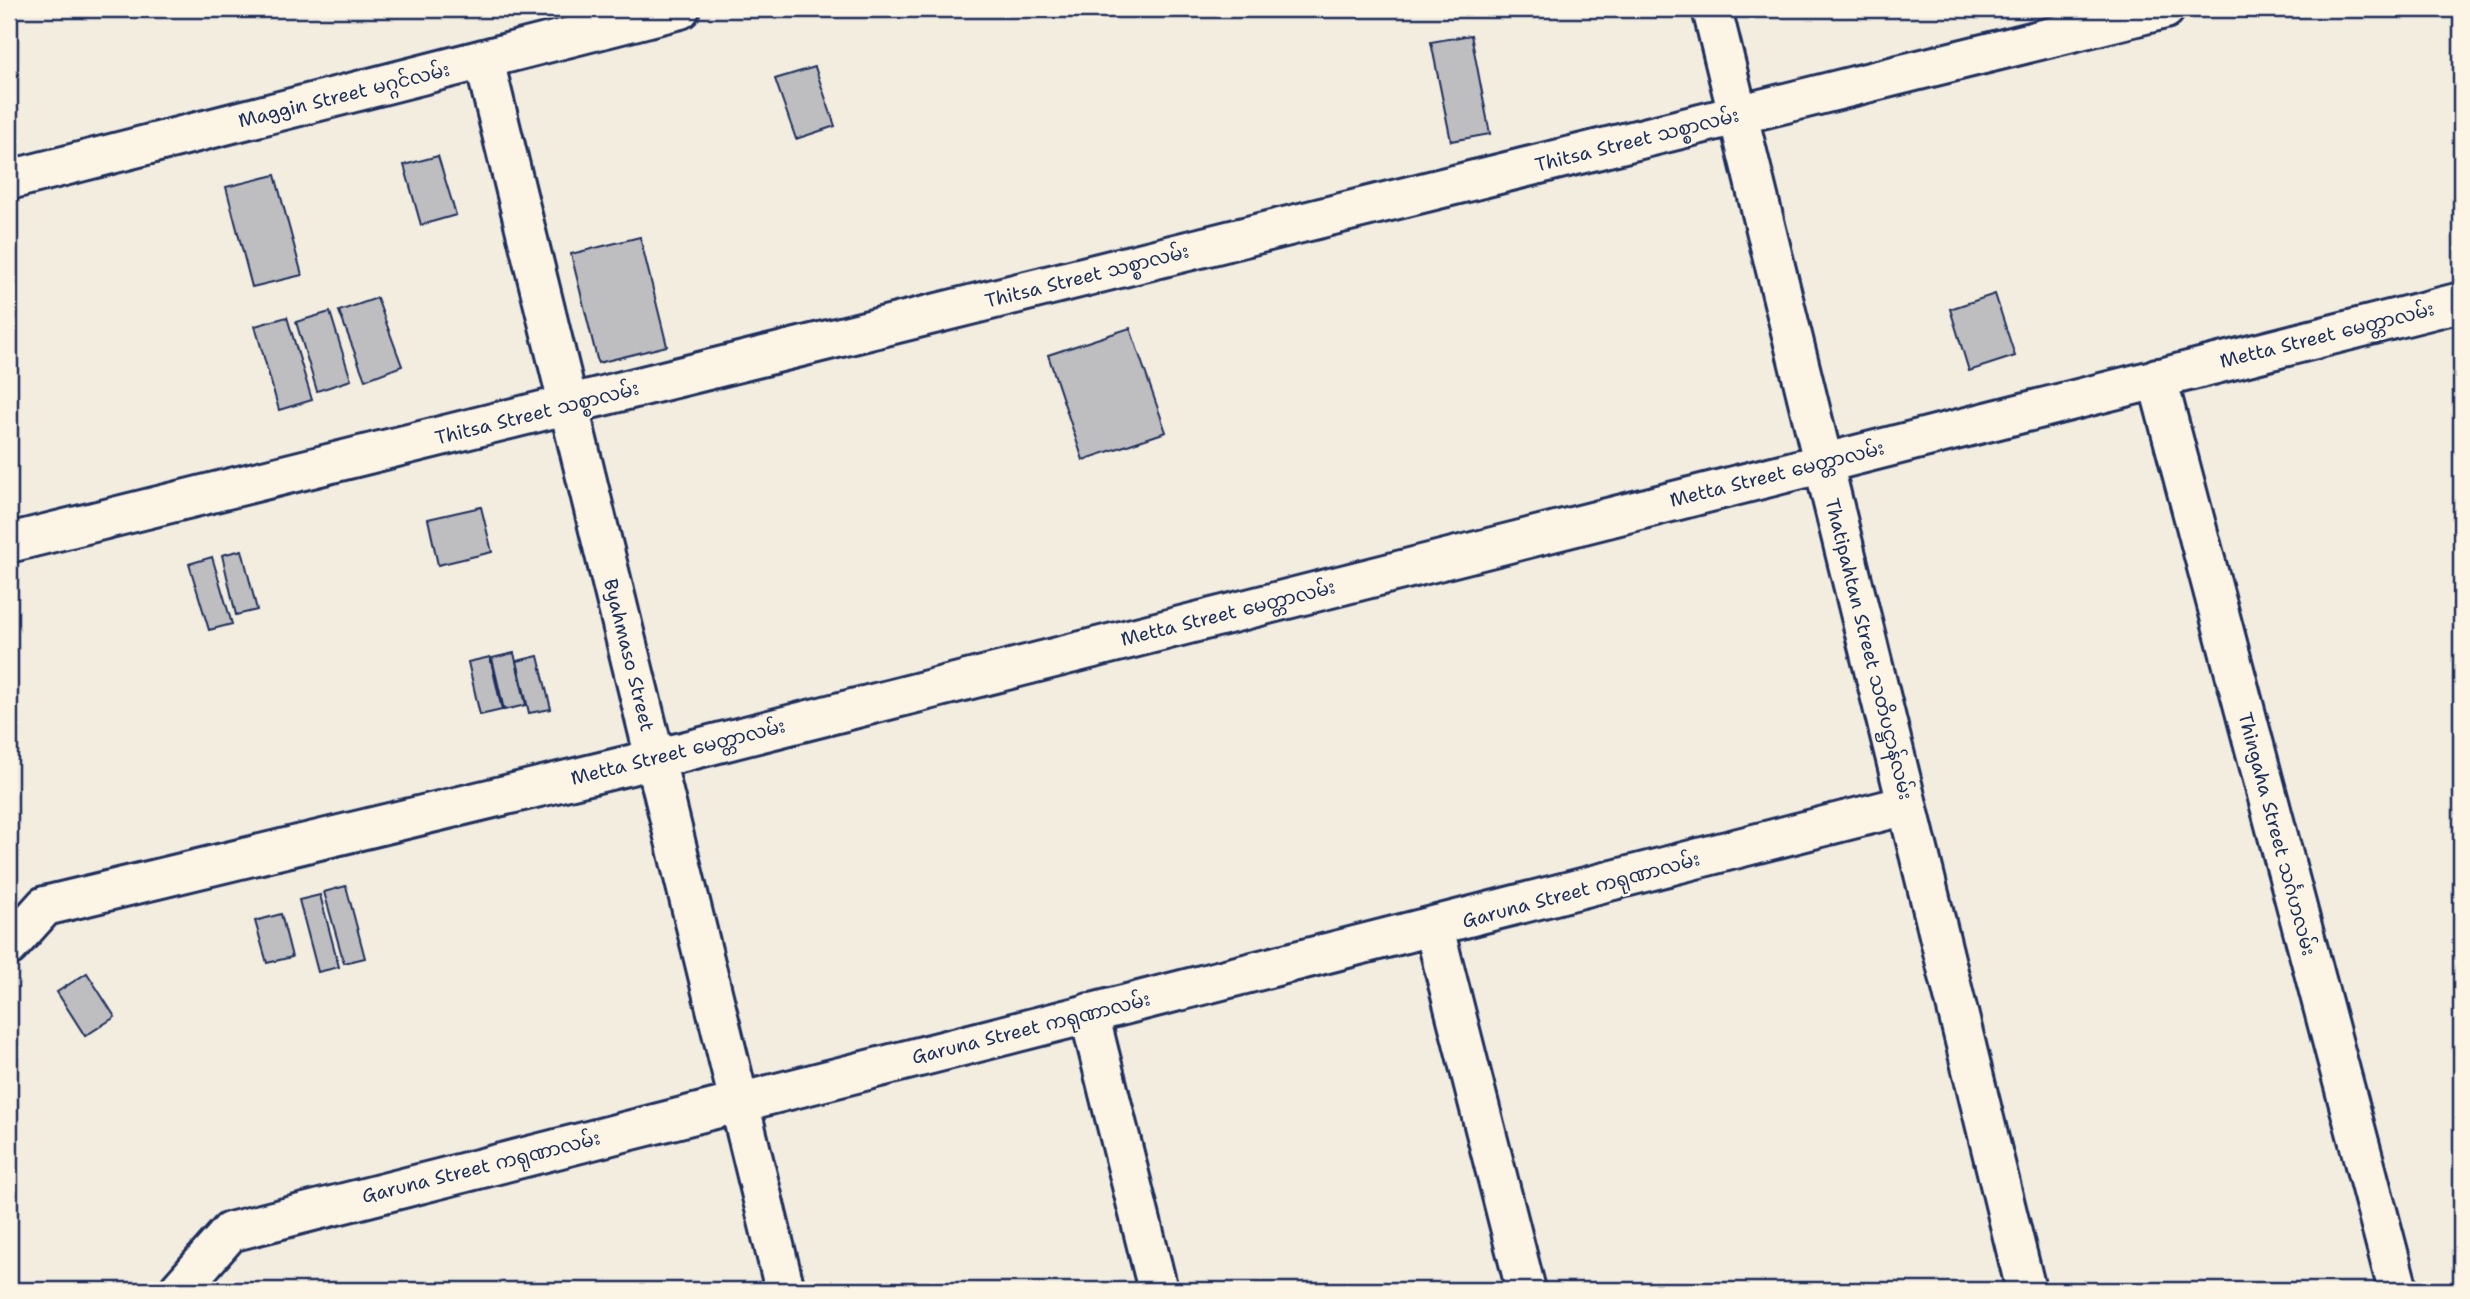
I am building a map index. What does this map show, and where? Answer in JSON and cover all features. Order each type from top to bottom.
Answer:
[{"type":"street","name":"Maggin Street မဂ္ဂင်လမ်း","points":[[9,180],[680,9]]},
{"type":"street","name":"Thatipahtan Street သတိပဋ္ဌာန်လမ်း","points":[[1712,9],[2026,1290]]},
{"type":"street","name":"Thitsa Street သစ္စာလမ်း","points":[[9,543],[2165,9]]},
{"type":"street","name":"Byahmaso Street","points":[[484,60],[785,1290]]},
{"type":"street","name":"Metta Street မေတ္တာလမ်း","points":[[9,946],[45,906],[655,759],[2461,302]]},
{"type":"street","name":"Thingaha Street သင်္ဂဟလမ်း","points":[[2157,378],[2398,1290]]},
{"type":"street","name":"Garuna Street ကရုဏာလမ်း","points":[[179,1290],[230,1232],[739,1101],[1434,928],[1907,805]]},
{"type":"street","points":[[1434,928],[1526,1290]]},
{"type":"street","points":[[1089,1013],[1158,1290]]},
{"type":"building","points":[[1471,35],[1490,134],[1451,141],[1431,42]]},
{"type":"building","points":[[815,67],[835,126],[796,139],[775,79]]},
{"type":"building","points":[[438,156],[456,215],[421,225],[404,165]]},
{"type":"building","points":[[275,175],[302,275],[252,287],[226,187]]},
{"type":"building","points":[[640,237],[667,346],[598,363],[571,254]]},
{"type":"building","points":[[1995,294],[2015,356],[1969,371],[1950,309]]},
{"type":"building","points":[[377,298],[402,366],[365,380],[339,311]]},
{"type":"building","points":[[330,312],[351,380],[317,391],[296,322]]},
{"type":"building","points":[[287,317],[312,400],[279,410],[255,326]]},
{"type":"building","points":[[1130,328],[1166,432],[1083,460],[1048,355]]},
{"type":"building","points":[[481,507],[492,552],[438,565],[428,519]]},
{"type":"building","points":[[242,550],[257,610],[236,615],[222,555]]},
{"type":"building","points":[[212,557],[232,624],[209,630],[189,564]]},
{"type":"building","points":[[514,653],[526,705],[504,710],[492,658]]},
{"type":"building","points":[[538,656],[551,709],[529,713],[517,661]]},
{"type":"building","points":[[490,657],[502,710],[480,715],[468,662]]},
{"type":"building","points":[[346,886],[365,958],[344,963],[324,892]]},
{"type":"building","points":[[320,895],[339,967],[318,972],[299,900]]},
{"type":"building","points":[[281,914],[292,957],[267,963],[255,921]]},
{"type":"building","points":[[87,973],[115,1017],[85,1036],[57,992]]}]
